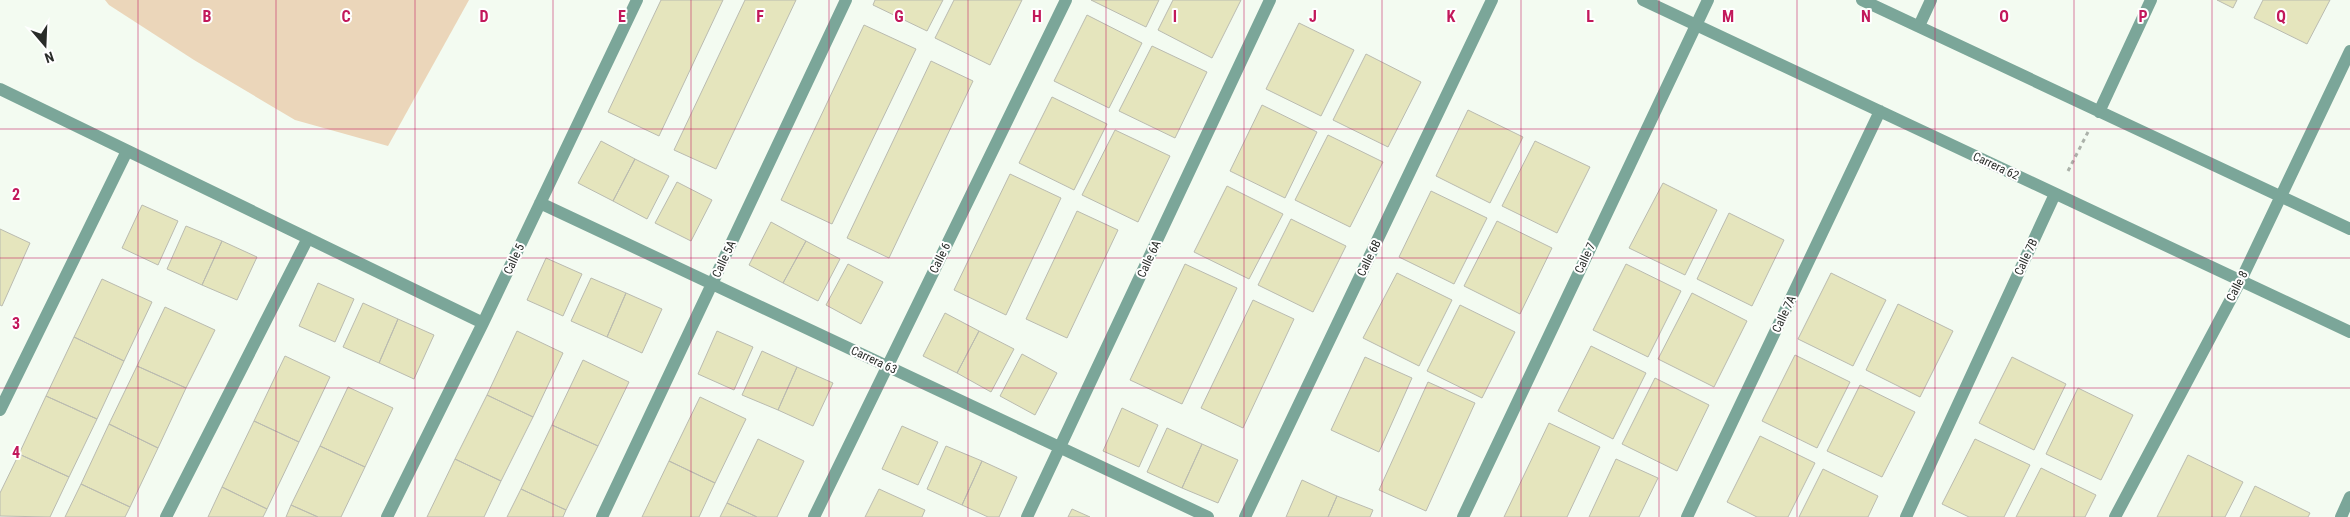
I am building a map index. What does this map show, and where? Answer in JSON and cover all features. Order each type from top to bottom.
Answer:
[{"type":"street","name":"Calle 5","points":[[387,517],[483,323],[637,0]]},
{"type":"street","name":"Calle 5A","points":[[602,517],[846,0]]},
{"type":"street","name":"Calle 6","points":[[814,517],[1066,0]]},
{"type":"street","name":"Calle 6A","points":[[1027,517],[1270,0]]},
{"type":"street","name":"Calle 6B","points":[[1245,517],[1492,0]]},
{"type":"street","name":"Carrera 62","points":[[1642,0],[2350,332]]},
{"type":"street","name":"Calle 7","points":[[1463,517],[1708,0]]},
{"type":"street","points":[[1862,0],[2350,230]]},
{"type":"street","points":[[1919,26],[1931,0]]},
{"type":"street","points":[[2099,112],[2151,0]]},
{"type":"street","name":"Calle 8","points":[[2115,517],[2241,280],[2350,51]]},
{"type":"street","points":[[0,89],[483,323]]},
{"type":"street","name":"Calle 7A","points":[[1687,517],[1880,111]]},
{"type":"street","points":[[0,410],[128,151]]},
{"type":"street","name":"Calle 7B","points":[[1906,517],[2055,194]]},
{"type":"street","name":"Carrera 63","points":[[540,203],[1208,517]]},
{"type":"street","points":[[166,517],[308,238]]},
{"type":"street","points":[[2341,517],[2350,498]]},
{"type":"path","points":[[2055,194],[2099,112]]},
{"type":"shaded area","points":[[105,0],[469,0],[388,146],[295,120],[194,60],[109,5]]},
{"type":"building","points":[[661,0],[723,0],[659,136],[608,112]]},
{"type":"building","points":[[745,0],[796,0],[716,169],[674,150]]},
{"type":"building","points":[[875,0],[943,0],[927,31],[873,5]]},
{"type":"building","points":[[954,0],[1022,0],[990,65],[935,38]]},
{"type":"building","points":[[1091,0],[1159,0],[1146,27]]},
{"type":"building","points":[[1173,0],[1241,0],[1212,58],[1158,30]]},
{"type":"building","points":[[2217,0],[2237,0],[2233,8]]},
{"type":"building","points":[[2263,0],[2330,0],[2307,44],[2254,18]]},
{"type":"building","points":[[1087,15],[1142,43],[1109,108],[1054,81]]},
{"type":"building","points":[[1299,23],[1354,50],[1321,116],[1266,89]]},
{"type":"building","points":[[864,25],[916,49],[832,224],[781,200]]},
{"type":"building","points":[[1152,46],[1207,72],[1175,138],[1119,111]]},
{"type":"building","points":[[1366,54],[1421,82],[1388,147],[1333,120]]},
{"type":"building","points":[[931,61],[973,81],[889,258],[847,238]]},
{"type":"building","points":[[1052,97],[1107,124],[1074,190],[1019,163]]},
{"type":"building","points":[[1262,105],[1317,132],[1285,198],[1230,171]]},
{"type":"building","points":[[1468,110],[1523,137],[1490,203],[1436,176]]},
{"type":"building","points":[[1115,130],[1170,156],[1138,222],[1082,195]]},
{"type":"building","points":[[1328,135],[1383,162],[1350,227],[1295,200]]},
{"type":"building","points":[[601,141],[635,159],[613,201],[578,183]]},
{"type":"building","points":[[1535,141],[1590,167],[1557,233],[1502,206]]},
{"type":"building","points":[[635,159],[669,176],[647,219],[613,201]]},
{"type":"building","points":[[1010,174],[1061,198],[1006,315],[954,290]]},
{"type":"building","points":[[677,182],[712,200],[691,241],[655,223]]},
{"type":"building","points":[[1663,183],[1717,210],[1685,275],[1629,248]]},
{"type":"building","points":[[1227,186],[1283,214],[1249,279],[1194,252]]},
{"type":"building","points":[[1431,191],[1487,218],[1454,284],[1399,257]]},
{"type":"building","points":[[142,205],[178,221],[158,265],[122,248]]},
{"type":"building","points":[[1077,211],[1118,230],[1067,338],[1026,319]]},
{"type":"building","points":[[1729,213],[1784,240],[1752,306],[1697,279]]},
{"type":"building","points":[[1291,219],[1346,246],[1313,312],[1258,285]]},
{"type":"building","points":[[1497,221],[1552,248],[1520,314],[1464,286]]},
{"type":"building","points":[[771,222],[806,241],[783,283],[749,265]]},
{"type":"building","points":[[186,226],[222,241],[202,285],[167,269]]},
{"type":"building","points":[[0,229],[30,243],[2,306],[0,305]]},
{"type":"building","points":[[222,241],[257,257],[237,300],[202,285]]},
{"type":"building","points":[[806,241],[840,259],[818,301],[783,283]]},
{"type":"building","points":[[546,258],[582,274],[563,316],[527,300]]},
{"type":"building","points":[[848,264],[883,282],[861,324],[826,305]]},
{"type":"building","points":[[1185,264],[1237,288],[1182,404],[1130,380]]},
{"type":"building","points":[[1626,264],[1681,291],[1648,357],[1593,330]]},
{"type":"building","points":[[1397,273],[1452,300],[1419,366],[1363,338]]},
{"type":"building","points":[[1831,273],[1886,300],[1853,366],[1798,339]]},
{"type":"building","points":[[591,278],[626,293],[607,337],[571,321]]},
{"type":"building","points":[[102,279],[152,302],[124,361],[74,337]]},
{"type":"building","points":[[318,283],[354,299],[335,342],[299,326]]},
{"type":"building","points":[[626,293],[662,309],[642,353],[607,337]]},
{"type":"building","points":[[1692,293],[1747,321],[1714,387],[1658,359]]},
{"type":"building","points":[[1253,300],[1294,319],[1243,428],[1201,408]]},
{"type":"building","points":[[363,303],[398,319],[379,363],[343,347]]},
{"type":"building","points":[[1898,304],[1953,331],[1920,397],[1866,370]]},
{"type":"building","points":[[1460,305],[1515,332],[1482,398],[1427,371]]},
{"type":"building","points":[[165,307],[215,330],[186,388],[137,366]]},
{"type":"building","points":[[945,313],[979,331],[957,373],[923,356]]},
{"type":"building","points":[[398,319],[434,335],[414,379],[379,363]]},
{"type":"building","points":[[517,331],[563,353],[533,417],[487,395]]},
{"type":"building","points":[[717,331],[753,347],[734,390],[698,374]]},
{"type":"building","points":[[979,331],[1014,349],[991,392],[957,373]]},
{"type":"building","points":[[74,337],[124,361],[97,419],[46,396]]},
{"type":"building","points":[[1591,346],[1646,373],[1613,439],[1558,411]]},
{"type":"building","points":[[762,351],[797,367],[778,410],[742,395]]},
{"type":"building","points":[[1022,354],[1057,373],[1035,415],[1000,396]]},
{"type":"building","points":[[1795,355],[1850,382],[1817,448],[1762,421]]},
{"type":"building","points":[[285,356],[330,377],[299,442],[254,421]]},
{"type":"building","points":[[1365,357],[1412,378],[1379,452],[1331,430]]},
{"type":"building","points":[[2012,357],[2066,384],[2034,450],[1979,423]]},
{"type":"building","points":[[583,360],[629,382],[598,446],[552,425]]},
{"type":"building","points":[[137,366],[186,388],[158,448],[109,424]]},
{"type":"building","points":[[797,367],[833,383],[813,426],[778,410]]},
{"type":"building","points":[[1655,378],[1709,405],[1677,471],[1622,444]]},
{"type":"building","points":[[1428,382],[1475,403],[1426,511],[1379,490]]},
{"type":"building","points":[[1860,385],[1915,412],[1882,477],[1827,451]]},
{"type":"building","points":[[348,387],[393,408],[365,467],[320,446]]},
{"type":"building","points":[[2078,388],[2133,415],[2101,480],[2046,454]]},
{"type":"building","points":[[487,395],[533,417],[501,481],[455,459]]},
{"type":"building","points":[[46,396],[97,419],[69,477],[19,454]]},
{"type":"building","points":[[700,397],[746,419],[715,483],[669,461]]},
{"type":"building","points":[[1122,408],[1158,425],[1139,467],[1103,451]]},
{"type":"building","points":[[254,421],[299,442],[267,509],[222,487]]},
{"type":"building","points":[[1549,423],[1600,447],[1567,517],[1504,517]]},
{"type":"building","points":[[109,424],[158,448],[130,507],[81,484]]},
{"type":"building","points":[[552,425],[598,446],[566,510],[521,489]]},
{"type":"building","points":[[902,426],[938,442],[918,485],[882,469]]},
{"type":"building","points":[[1167,428],[1202,444],[1182,488],[1147,472]]},
{"type":"building","points":[[1760,436],[1815,463],[1788,517],[1757,517],[1727,502]]},
{"type":"building","points":[[758,439],[804,461],[777,517],[757,517],[727,503]]},
{"type":"building","points":[[1975,439],[2030,465],[2004,517],[1969,517],[1942,504]]},
{"type":"building","points":[[1202,444],[1238,460],[1218,503],[1182,488]]},
{"type":"building","points":[[320,446],[365,467],[341,517],[318,517],[291,505]]},
{"type":"building","points":[[946,446],[982,461],[962,505],[927,489]]},
{"type":"building","points":[[19,454],[69,477],[50,517],[0,516],[0,493]]},
{"type":"building","points":[[2188,455],[2243,482],[2225,517],[2157,517]]},
{"type":"building","points":[[455,459],[501,481],[484,517],[427,517]]},
{"type":"building","points":[[1616,459],[1658,478],[1639,517],[1589,517]]},
{"type":"building","points":[[669,461],[715,483],[699,517],[642,517]]},
{"type":"building","points":[[982,461],[1017,477],[999,517],[988,517],[962,505]]},
{"type":"building","points":[[2041,468],[2096,495],[2085,517],[2016,517]]},
{"type":"building","points":[[1823,469],[1878,496],[1868,517],[1799,517]]},
{"type":"building","points":[[1302,480],[1337,496],[1328,517],[1286,517]]},
{"type":"building","points":[[81,484],[130,507],[125,517],[65,517]]},
{"type":"building","points":[[2255,486],[2310,513],[2308,517],[2240,517]]},
{"type":"building","points":[[222,487],[267,509],[263,517],[208,517]]},
{"type":"building","points":[[521,489],[566,510],[563,517],[507,517]]},
{"type":"building","points":[[879,489],[925,510],[922,517],[865,517]]},
{"type":"building","points":[[1337,496],[1373,510],[1370,517],[1328,517]]},
{"type":"building","points":[[727,503],[757,517],[720,517]]},
{"type":"building","points":[[291,505],[318,517],[286,517]]},
{"type":"building","points":[[1072,509],[1090,517],[1068,517]]}]
